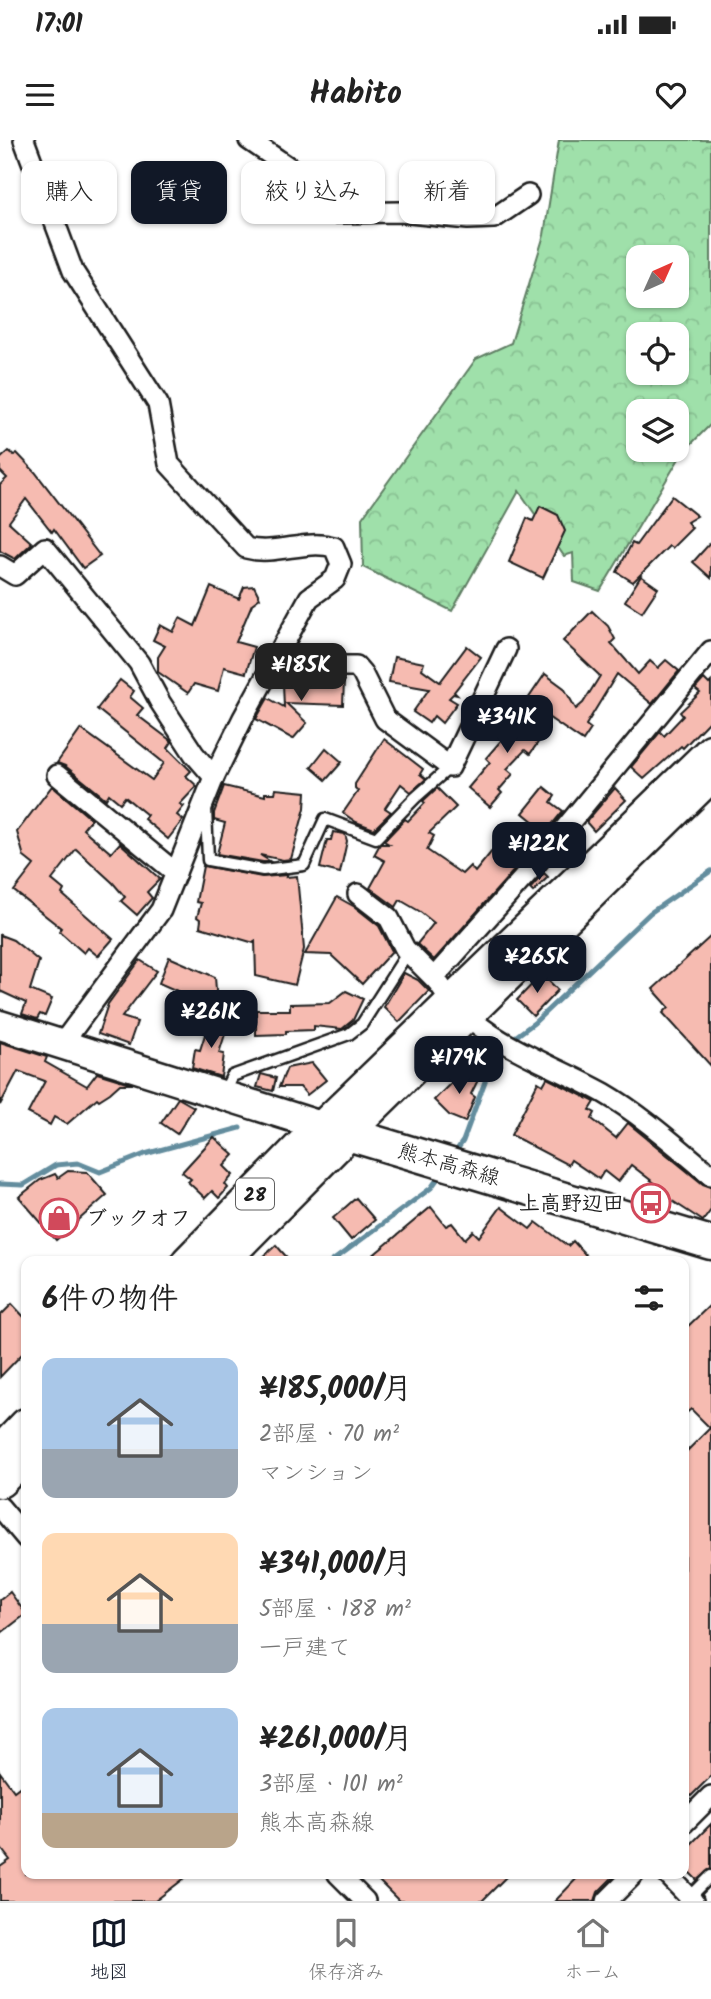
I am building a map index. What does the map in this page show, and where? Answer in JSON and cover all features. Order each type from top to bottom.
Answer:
[{"type":"main road","name":"熊本高森線","points":[[335,1130],[711,1243]]},
{"type":"main road","name":"28","points":[[195,1256],[335,1130]]},
{"type":"main road","name":"28","points":[[226,1256],[335,1130]]},
{"type":"main road","points":[[0,1452],[21,1430]]},
{"type":"main road","points":[[0,1481],[21,1460]]},
{"type":"street","points":[[24,140],[74,271],[158,404],[169,464],[246,548],[259,552],[319,543],[334,547],[341,564],[335,579],[309,598],[271,666],[214,777],[161,909],[62,1044]]},
{"type":"street","points":[[249,140],[306,179],[336,213],[400,212],[494,219],[528,195]]},
{"type":"street","points":[[0,566],[15,575],[45,548],[139,663],[160,702],[194,754],[214,777]]},
{"type":"street","points":[[271,666],[356,666],[386,719],[450,767],[506,649]]},
{"type":"street","points":[[452,1000],[437,974],[534,866],[711,651]]},
{"type":"street","points":[[0,1025],[335,1130],[452,1000],[711,749]]},
{"type":"street","points":[[57,775],[176,873]]},
{"type":"street","points":[[452,1000],[711,778]]},
{"type":"street","points":[[358,894],[389,918],[408,952],[452,1000],[496,1039],[605,1094],[711,1175]]},
{"type":"street","points":[[0,1507],[21,1532]]},
{"type":"street","points":[[689,1819],[711,1796]]},
{"type":"street","points":[[343,1879],[365,1901]]},
{"type":"street","points":[[607,1901],[629,1879]]},
{"type":"street","points":[[672,1879],[691,1899]]},
{"type":"lane","points":[[205,797],[208,860],[263,870],[304,865],[325,819],[376,838],[450,767]]},
{"type":"lane","points":[[222,1096],[232,1076],[349,1034],[362,1024],[408,952]]},
{"type":"lane","points":[[691,1899],[711,1876]]},
{"type":"green space","points":[[559,140],[711,140],[711,424],[689,446],[689,399],[626,399],[626,462],[677,462],[600,591],[574,582],[573,553],[564,556],[519,491],[452,611],[363,567],[362,518],[476,359],[511,343],[544,235]]},
{"type":"building","points":[[9,451],[14,455],[17,453],[35,472],[100,556],[83,568],[54,529],[52,532],[26,499],[9,522],[32,543],[15,559],[0,551],[0,485],[7,478],[0,471],[0,459]]},
{"type":"building","points":[[672,496],[697,516],[687,522],[692,528],[672,548],[669,546],[633,582],[617,572],[632,543],[636,545]]},
{"type":"building","points":[[540,506],[558,515],[565,531],[543,578],[509,562],[527,518],[533,521]]},
{"type":"building","points":[[711,542],[711,578],[693,562]]},
{"type":"building","points":[[641,576],[658,588],[642,612],[625,601]]},
{"type":"building","points":[[254,586],[260,598],[252,604],[236,642],[254,647],[246,673],[224,667],[218,691],[194,684],[188,693],[158,672],[158,657],[165,646],[153,640],[160,625],[173,632],[180,618],[195,626],[211,587],[239,599],[244,587]]},
{"type":"building","points":[[592,611],[608,626],[615,639],[611,643],[638,674],[650,661],[658,668],[666,660],[679,671],[652,704],[617,674],[586,725],[591,729],[583,741],[526,702],[545,674],[564,688],[576,709],[583,703],[600,676],[563,641]]},
{"type":"building","points":[[467,646],[481,657],[454,692],[457,695],[453,694],[449,698],[457,703],[442,723],[434,716],[429,723],[413,712],[429,689],[389,682],[394,657],[424,663],[422,669],[440,682]]},
{"type":"building","points":[[291,678],[336,678],[344,681],[343,705],[286,703],[307,723],[293,739],[256,719],[268,698],[284,707],[283,683],[292,682]]},
{"type":"building","points":[[704,679],[709,684],[711,682],[711,719],[683,748],[681,746],[644,779],[631,767],[660,732],[664,736],[683,716],[680,712],[700,693],[695,689]]},
{"type":"building","points":[[120,680],[134,691],[130,697],[143,708],[137,715],[172,742],[168,748],[191,771],[186,776],[197,786],[180,804],[184,806],[177,815],[183,820],[168,839],[144,819],[147,815],[125,797],[120,803],[109,794],[106,799],[65,766],[57,763],[81,729],[152,780],[164,763],[97,709]]},
{"type":"building","points":[[523,702],[531,708],[541,738],[530,754],[525,750],[507,769],[513,774],[499,790],[502,793],[490,807],[468,788],[490,762],[486,758],[505,736],[501,733]]},
{"type":"building","points":[[384,739],[423,769],[420,774],[426,779],[411,792],[401,784],[385,808],[391,812],[374,829],[343,813],[358,791],[355,784]]},
{"type":"building","points":[[326,748],[342,762],[326,780],[311,767]]},
{"type":"building","points":[[52,786],[91,819],[83,829],[111,853],[120,843],[160,879],[147,892],[152,898],[137,915],[121,901],[125,897],[113,883],[76,849],[52,880],[64,890],[62,894],[113,939],[98,956],[88,948],[84,953],[59,931],[61,928],[14,891],[34,865],[24,857],[17,832]]},
{"type":"building","points":[[224,786],[265,796],[265,793],[275,793],[276,789],[306,792],[305,808],[291,859],[260,855],[271,862],[263,862],[217,854],[225,823],[214,820],[214,813]]},
{"type":"building","points":[[544,787],[555,796],[551,802],[563,811],[546,832],[523,813]]},
{"type":"building","points":[[437,788],[456,807],[429,833],[434,836],[427,850],[462,874],[470,866],[475,872],[506,834],[518,844],[514,849],[525,858],[434,960],[417,944],[434,923],[400,900],[396,907],[370,888],[385,861],[374,855],[380,844],[389,844],[384,841],[405,819],[408,821]]},
{"type":"building","points":[[615,788],[626,800],[594,831],[586,822]]},
{"type":"building","points":[[333,832],[345,834],[347,841],[340,873],[320,868],[327,840],[331,840]]},
{"type":"building","points":[[203,866],[262,877],[297,876],[304,949],[295,985],[256,976],[255,940],[254,943],[200,927],[201,920],[197,917],[201,903],[196,902]]},
{"type":"building","points":[[544,873],[548,877],[533,892],[530,889]]},
{"type":"building","points":[[337,897],[379,926],[392,951],[362,984],[331,955],[305,954]]},
{"type":"building","points":[[0,935],[13,940],[39,961],[30,990],[52,999],[45,1016],[40,1014],[37,1019],[22,1014],[26,1003],[0,991]]},
{"type":"building","points":[[711,936],[711,1066],[663,1013],[669,1007],[653,989]]},
{"type":"building","points":[[169,957],[215,977],[218,1016],[193,1018],[191,997],[159,983]]},
{"type":"building","points":[[140,960],[157,971],[122,1017],[137,1022],[129,1045],[98,1034],[108,1004]]},
{"type":"building","points":[[404,973],[418,980],[429,991],[399,1022],[384,1007]]},
{"type":"building","points":[[542,974],[558,990],[533,1016],[517,1000]]},
{"type":"building","points":[[346,991],[363,999],[353,1020],[342,1029],[314,1026],[314,1030],[256,1035],[256,1010],[290,1010],[290,1004],[330,1003]]},
{"type":"building","points":[[210,1019],[228,1025],[219,1053],[224,1054],[221,1077],[192,1068],[195,1049],[200,1050]]},
{"type":"building","points":[[0,1042],[47,1057],[45,1062],[87,1086],[97,1073],[133,1084],[120,1084],[99,1100],[97,1098],[67,1124],[54,1117],[50,1125],[28,1113],[45,1081],[18,1071],[0,1105]]},
{"type":"building","points":[[312,1063],[326,1080],[307,1095],[300,1087],[279,1087],[287,1068]]},
{"type":"building","points":[[466,1068],[478,1080],[471,1094],[475,1097],[465,1122],[450,1116],[434,1100]]},
{"type":"building","points":[[261,1074],[276,1078],[273,1091],[257,1087]]},
{"type":"building","points":[[547,1078],[595,1102],[590,1110],[595,1113],[592,1119],[616,1138],[628,1123],[703,1184],[711,1187],[711,1210],[703,1221],[654,1189],[657,1185],[631,1165],[618,1182],[604,1171],[599,1179],[571,1160],[568,1165],[511,1135],[538,1082],[543,1085]]},
{"type":"building","points":[[178,1098],[194,1107],[177,1134],[161,1123]]},
{"type":"building","points":[[214,1137],[234,1155],[224,1166],[233,1175],[225,1184],[228,1188],[219,1198],[212,1191],[205,1198],[188,1182],[191,1179],[182,1172]]},
{"type":"building","name":"ブックオフ","points":[[68,1171],[87,1172],[107,1195],[56,1240],[19,1197],[40,1180],[55,1174],[58,1178]]},
{"type":"building","points":[[356,1198],[375,1220],[351,1240],[333,1218]]},
{"type":"building","points":[[431,1207],[446,1226],[452,1223],[465,1239],[473,1231],[479,1237],[501,1207],[530,1229],[536,1222],[568,1246],[573,1241],[587,1256],[372,1256]]},
{"type":"building","points":[[276,1245],[286,1256],[264,1256]]},
{"type":"building","points":[[12,1304],[21,1314],[21,1355],[0,1377],[0,1316]]},
{"type":"building","points":[[711,1304],[711,1776],[689,1798],[689,1449],[710,1428],[691,1409],[689,1411],[689,1325]]},
{"type":"building","points":[[10,1592],[21,1607],[21,1618],[0,1634],[0,1600]]},
{"type":"building","points":[[0,1772],[14,1791],[21,1786],[21,1879],[184,1879],[155,1901],[0,1901],[0,1867],[10,1860],[0,1847]]},
{"type":"building","points":[[711,1824],[711,1869],[697,1880],[689,1872],[689,1846]]},
{"type":"building","points":[[377,1879],[504,1879],[482,1901],[399,1901]]},
{"type":"building","points":[[576,1879],[611,1879],[598,1892],[595,1901],[555,1901]]},
{"type":"waterway","points":[[511,1040],[534,1023],[650,913],[711,871]]},
{"type":"waterway","points":[[454,1154],[463,1141],[494,1057],[504,1047]]},
{"type":"waterway","points":[[0,1184],[23,1185],[56,1165],[78,1163],[100,1172],[145,1154],[240,1128]]},
{"type":"waterway","points":[[339,1256],[431,1188],[441,1174]]},
{"type":"place","name":"上高野辺田","points":[[651,1203]]},
{"type":"place","name":"ブックオフ","points":[[59,1218]]}]
